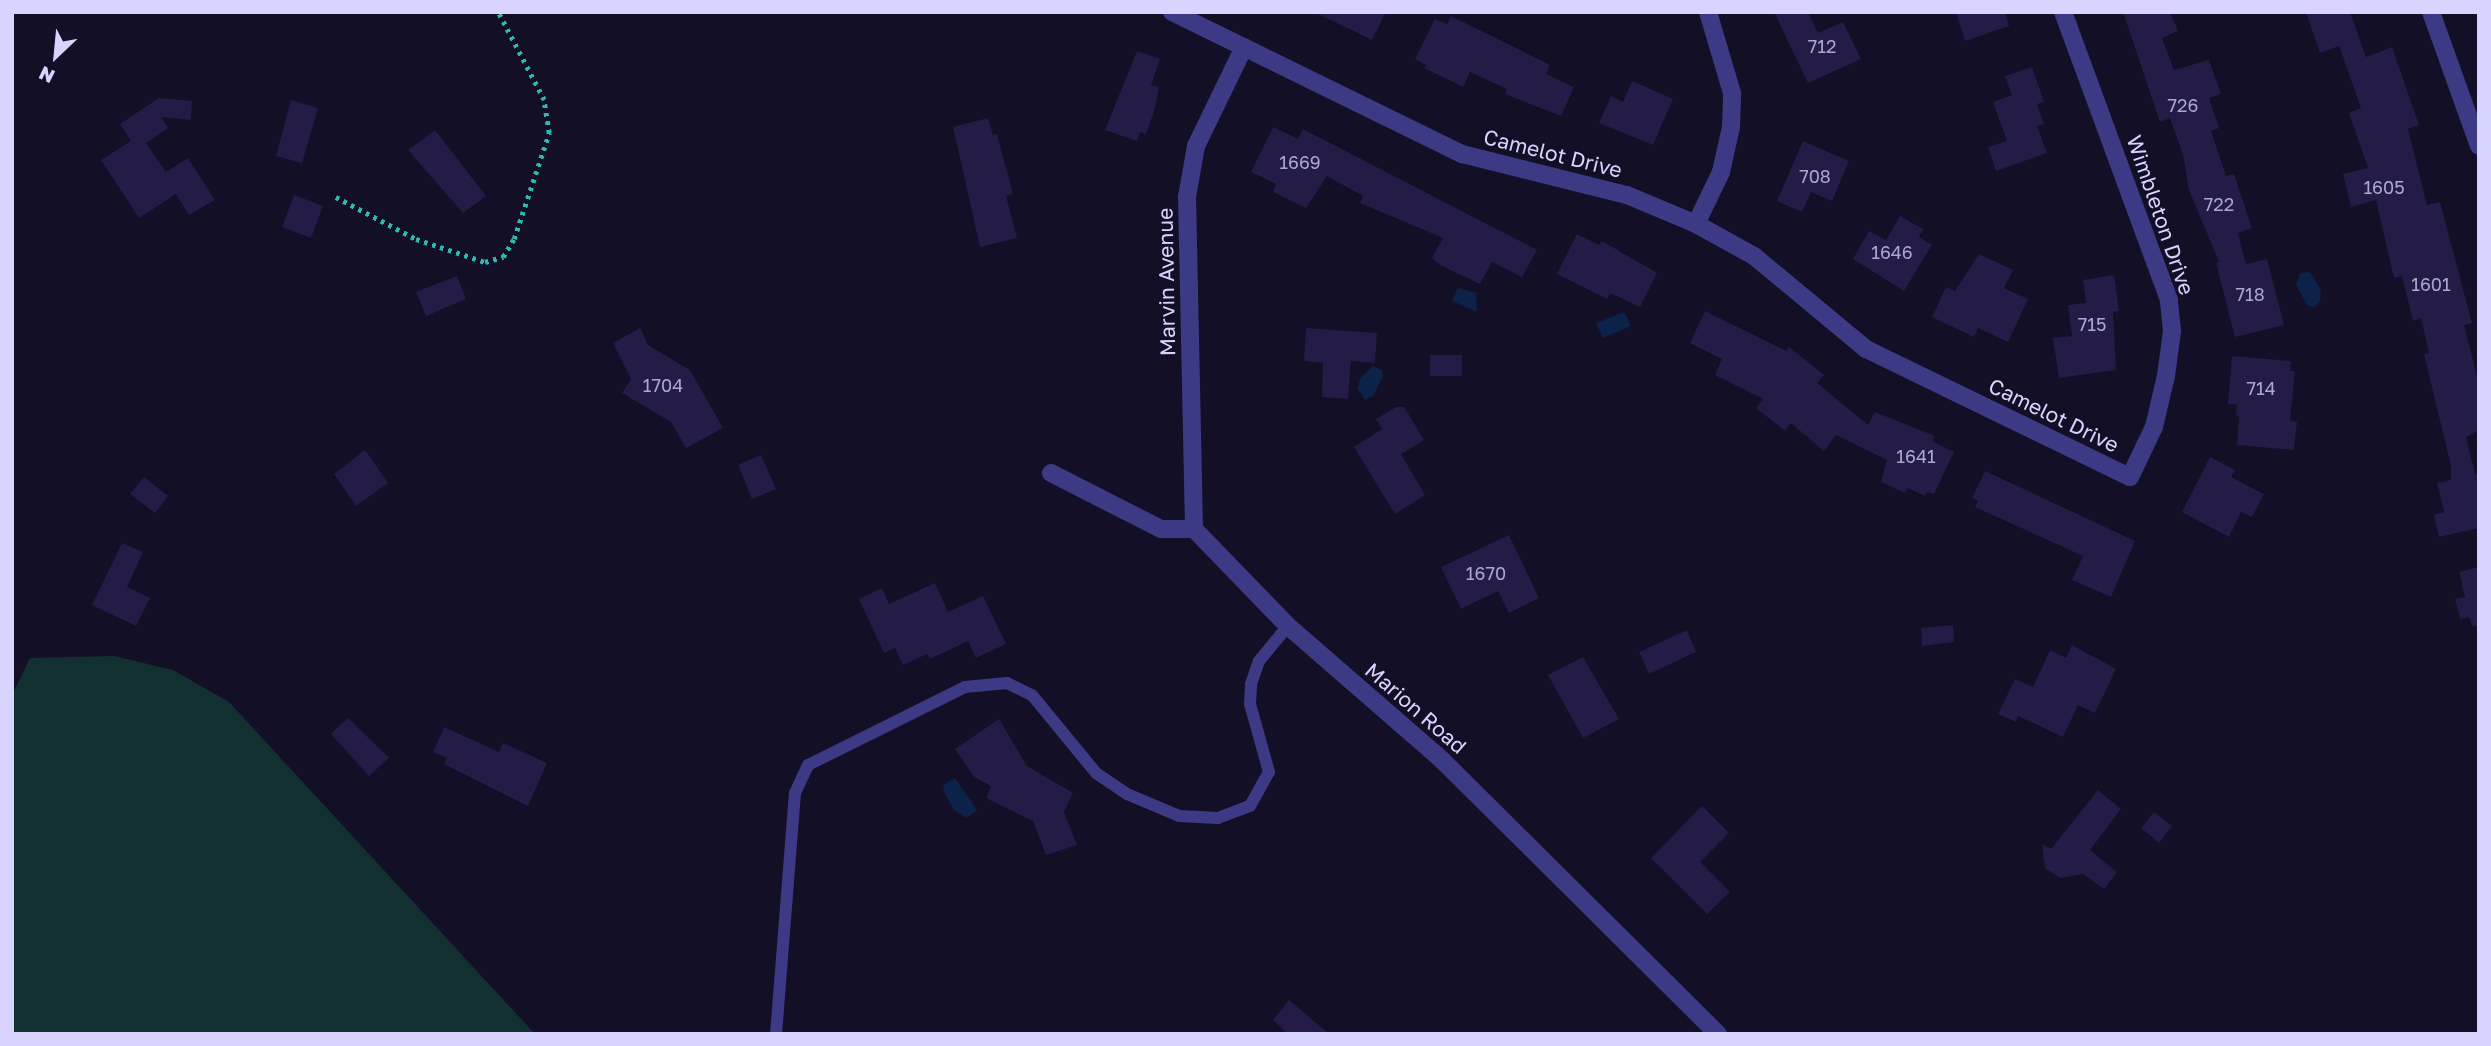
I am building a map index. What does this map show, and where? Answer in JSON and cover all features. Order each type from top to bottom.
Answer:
[{"type":"street","name":"Camelot Drive","points":[[1172,12],[1462,154],[1627,195],[1696,225],[1754,256],[1866,349],[2130,477]]},
{"type":"street","points":[[1696,225],[1721,172],[1731,127],[1732,93],[1708,12]]},
{"type":"street","name":"Wimbleton Drive","points":[[2063,12],[2169,300],[2172,331],[2166,376],[2154,427],[2130,477]]},
{"type":"street","points":[[2431,12],[2479,146]]},
{"type":"street","name":"Marvin Avenue","points":[[1194,529],[1187,197],[1196,146],[1244,47]]},
{"type":"street","points":[[1051,473],[1161,529],[1194,529]]},
{"type":"street","name":"Marion Road","points":[[1194,529],[1287,626],[1442,760],[1718,1034]]},
{"type":"lane","points":[[776,1034],[795,793],[808,765],[965,687],[1007,683],[1032,695],[1096,773],[1126,794],[1179,816],[1218,818],[1250,806],[1269,772],[1250,704],[1251,684],[1259,661],[1287,626]]},
{"type":"path","points":[[336,197],[416,239],[485,262],[503,257],[514,239],[550,133],[544,100],[498,12]]},
{"type":"green space","points":[[114,656],[173,670],[229,702],[535,1034],[12,1034],[12,695],[30,658]]},
{"type":"water","points":[[2310,272],[2321,290],[2320,302],[2314,308],[2307,305],[2296,285],[2300,273]]},
{"type":"water","points":[[1458,288],[1476,293],[1477,312],[1452,301]]},
{"type":"water","points":[[1624,312],[1631,326],[1603,338],[1596,323]]},
{"type":"water","points":[[1373,366],[1382,370],[1383,376],[1373,396],[1365,400],[1358,389],[1360,378]]},
{"type":"water","points":[[955,778],[977,810],[967,818],[954,810],[945,794],[943,785]]},
{"type":"building","points":[[1314,12],[1386,12],[1372,40]]},
{"type":"building","points":[[1774,12],[1808,12],[1818,33],[1843,22],[1861,59],[1808,83]]},
{"type":"building","points":[[1956,12],[2005,12],[2009,26],[1965,41]]},
{"type":"building","points":[[2123,12],[2170,12],[2178,31],[2162,38],[2174,70],[2209,60],[2221,94],[2209,98],[2219,128],[2211,131],[2226,176],[2234,174],[2252,228],[2238,233],[2246,264],[2267,259],[2284,325],[2235,337],[2216,263],[2219,262],[2189,190],[2183,155],[2170,118],[2160,122]]},
{"type":"building","points":[[2306,12],[2350,12],[2366,57],[2392,47],[2419,125],[2408,129],[2427,205],[2440,202],[2472,323],[2464,325],[2479,384],[2479,430],[2466,437],[2475,474],[2479,473],[2479,528],[2439,537],[2434,515],[2444,512],[2437,483],[2451,480],[2451,466],[2424,354],[2429,353],[2421,318],[2413,321],[2402,276],[2394,278],[2376,200],[2351,207],[2343,174],[2368,168],[2349,113],[2361,108],[2339,46],[2320,53]]},
{"type":"building","points":[[1451,16],[1550,65],[1546,74],[1574,87],[1561,116],[1505,94],[1507,89],[1470,72],[1463,87],[1424,68],[1426,65],[1415,59],[1435,19],[1447,24]]},
{"type":"building","points":[[1137,51],[1160,59],[1151,85],[1159,87],[1155,109],[1146,134],[1140,132],[1137,141],[1105,130]]},
{"type":"building","points":[[2032,67],[2044,102],[2037,104],[2044,124],[2037,126],[2047,153],[1996,171],[1988,147],[2007,141],[1993,102],[2012,95],[2005,76]]},
{"type":"building","points":[[1632,81],[1673,99],[1653,145],[1599,123],[1611,96],[1623,102]]},
{"type":"building","points":[[159,98],[192,101],[191,120],[161,117],[168,128],[146,143],[166,172],[188,158],[215,200],[189,215],[176,194],[139,218],[101,160],[131,141],[120,124]]},
{"type":"building","points":[[291,100],[318,108],[302,163],[276,156]]},
{"type":"building","points":[[988,118],[993,135],[997,134],[1013,194],[1006,196],[1017,238],[980,247],[953,127]]},
{"type":"building","points":[[1273,127],[1298,139],[1303,129],[1537,250],[1522,277],[1492,262],[1480,284],[1440,265],[1432,258],[1443,238],[1360,203],[1363,196],[1327,176],[1306,208],[1273,192],[1276,184],[1251,172]]},
{"type":"building","points":[[435,130],[486,196],[463,213],[408,150]]},
{"type":"building","points":[[1803,141],[1849,161],[1832,201],[1811,192],[1802,212],[1777,201]]},
{"type":"building","points":[[294,195],[323,206],[311,238],[282,227]]},
{"type":"building","points":[[1900,216],[1923,229],[1919,237],[1932,245],[1904,291],[1853,259],[1869,231],[1886,240]]},
{"type":"building","points":[[1577,234],[1599,245],[1602,241],[1657,273],[1640,307],[1610,293],[1607,299],[1557,274]]},
{"type":"building","points":[[1979,254],[2013,270],[2004,288],[2028,299],[2008,342],[1978,328],[1974,337],[1932,317],[1946,287],[1955,291]]},
{"type":"building","points":[[2114,275],[2119,311],[2113,312],[2116,370],[2059,378],[2053,338],[2072,336],[2068,305],[2086,303],[2083,280]]},
{"type":"building","points":[[457,276],[466,299],[426,316],[416,292]]},
{"type":"building","points":[[1705,311],[1786,351],[1789,347],[1824,375],[1817,383],[1868,425],[1875,412],[1935,436],[1932,441],[1954,452],[1934,494],[1927,492],[1925,496],[1908,488],[1905,493],[1881,482],[1887,460],[1836,435],[1824,451],[1791,423],[1785,431],[1756,408],[1763,399],[1715,375],[1722,359],[1690,343]]},
{"type":"building","points":[[640,328],[648,345],[690,370],[723,428],[686,448],[671,422],[622,393],[631,379],[613,343]]},
{"type":"building","points":[[1306,328],[1377,333],[1375,363],[1351,361],[1348,399],[1322,397],[1323,363],[1304,361]]},
{"type":"building","points":[[1430,355],[1462,355],[1462,376],[1430,376]]},
{"type":"building","points":[[2232,356],[2291,361],[2290,371],[2295,371],[2290,421],[2297,422],[2294,450],[2237,445],[2237,404],[2228,404]]},
{"type":"building","points":[[1396,407],[1404,407],[1424,440],[1401,454],[1425,495],[1395,514],[1354,447],[1382,429],[1376,419]]},
{"type":"building","points":[[365,450],[388,483],[356,506],[334,474]]},
{"type":"building","points":[[761,455],[776,489],[752,499],[738,465]]},
{"type":"building","points":[[2210,457],[2235,470],[2231,477],[2264,494],[2252,517],[2241,512],[2229,537],[2182,512]]},
{"type":"building","points":[[1985,471],[2135,541],[2111,597],[2072,580],[2083,556],[1975,507],[1978,501],[1972,498]]},
{"type":"building","points":[[144,477],[168,496],[155,513],[130,494]]},
{"type":"building","points":[[1509,535],[1539,598],[1509,613],[1498,591],[1461,609],[1441,567]]},
{"type":"building","points":[[122,543],[143,552],[127,587],[150,598],[136,626],[92,605]]},
{"type":"building","points":[[2479,567],[2479,626],[2472,626],[2469,617],[2460,619],[2455,599],[2465,597],[2459,572]]},
{"type":"building","points":[[935,583],[948,612],[983,596],[1006,644],[976,658],[968,641],[930,659],[927,654],[903,665],[895,648],[884,653],[859,599],[882,588],[889,604]]},
{"type":"building","points":[[1953,625],[1954,642],[1922,646],[1921,628]]},
{"type":"building","points":[[1687,630],[1696,652],[1649,674],[1639,652]]},
{"type":"building","points":[[2072,645],[2116,669],[2095,713],[2078,705],[2063,737],[2018,716],[2016,722],[1998,714],[2015,679],[2033,687],[2050,650],[2066,658]]},
{"type":"building","points":[[1583,657],[1619,719],[1583,738],[1548,675]]},
{"type":"building","points":[[348,718],[389,758],[369,776],[331,734]]},
{"type":"building","points":[[999,719],[1027,766],[1073,793],[1064,812],[1077,845],[1046,855],[1033,821],[986,798],[991,786],[974,777],[955,749]]},
{"type":"building","points":[[444,727],[499,752],[503,743],[547,763],[528,806],[444,764],[447,758],[433,752]]},
{"type":"building","points":[[2098,790],[2121,809],[2090,850],[2117,872],[2104,889],[2083,874],[2060,878],[2045,868],[2042,844],[2051,849]]},
{"type":"building","points":[[1702,806],[1729,833],[1700,862],[1730,892],[1707,914],[1651,858]]},
{"type":"building","points":[[2154,812],[2172,826],[2159,843],[2141,828]]},
{"type":"building","points":[[1289,1000],[1329,1034],[1288,1034],[1273,1020]]}]
